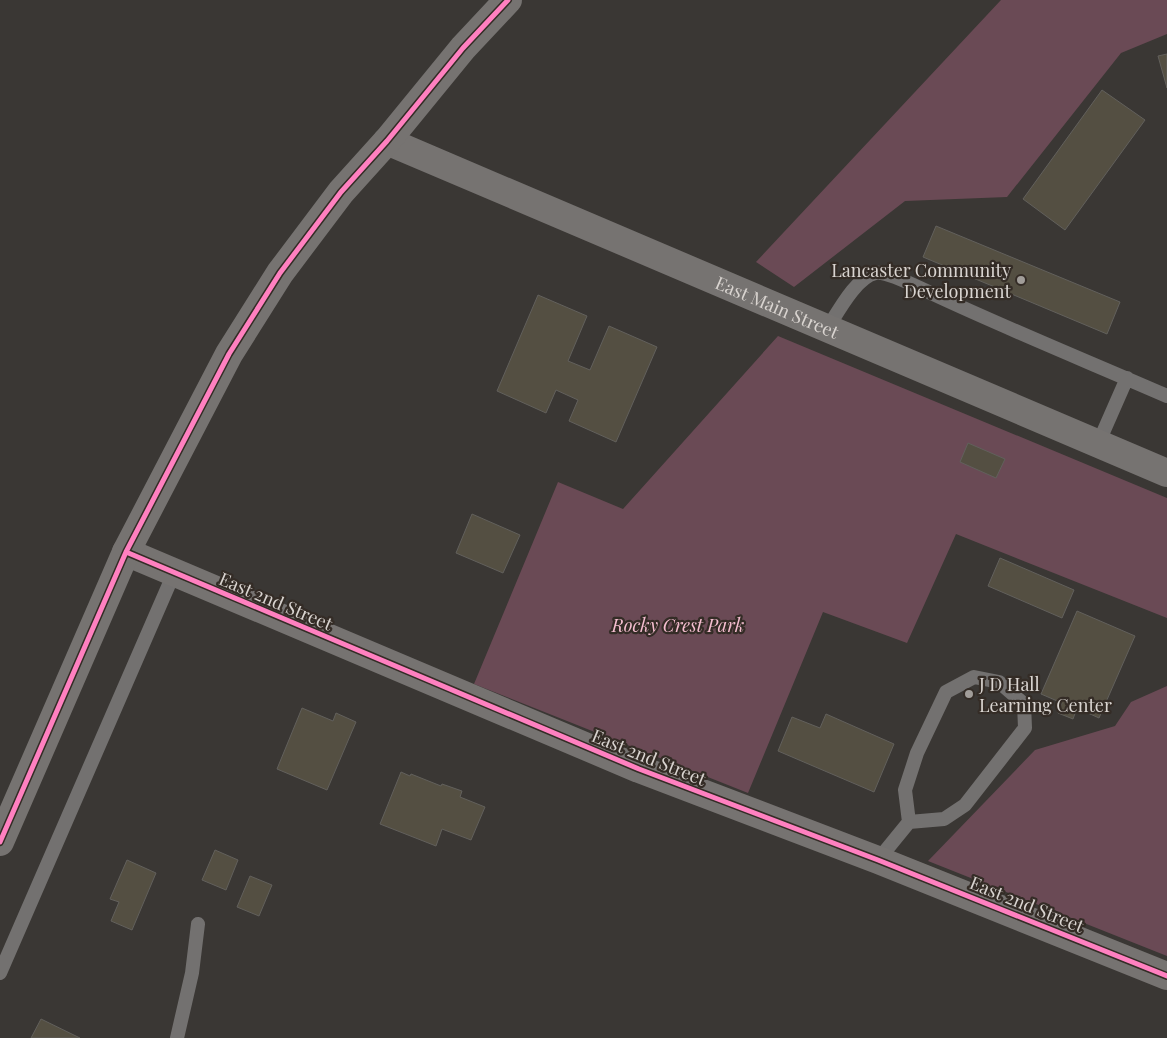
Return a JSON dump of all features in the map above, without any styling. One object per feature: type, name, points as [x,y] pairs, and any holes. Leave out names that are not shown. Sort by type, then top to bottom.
[{"type":"street","points":[[0,842],[126,552],[229,354],[280,272],[340,192],[387,141],[463,48],[508,0]]},
{"type":"street","name":"East Main Street","points":[[387,141],[1167,473]]},
{"type":"street","name":"East 2nd Street","points":[[126,552],[639,769],[878,860],[1167,976]]},
{"type":"lane","points":[[827,328],[854,289],[867,276],[878,272],[896,277],[987,319],[1167,396]]},
{"type":"lane","points":[[1098,444],[1127,378]]},
{"type":"lane","points":[[0,973],[174,573]]},
{"type":"lane","points":[[878,860],[909,822],[905,790],[917,753],[946,692],[974,677],[999,682],[1024,704],[1024,728],[965,805],[944,820],[909,822]]},
{"type":"lane","points":[[177,1038],[192,973],[198,924]]},
{"type":"green space","points":[[1001,0],[1167,0],[1167,34],[1121,53],[1007,197],[905,201],[794,287],[756,262]]},
{"type":"green space","name":"Rocky Crest Park","points":[[778,336],[1167,498],[1167,618],[956,534],[907,643],[823,612],[748,793],[474,684],[558,482],[623,509]]},
{"type":"green space","points":[[1167,686],[1167,956],[928,861],[1035,750],[1115,726],[1131,702]]},
{"type":"building","points":[[1167,54],[1167,88],[1158,56]]},
{"type":"building","points":[[1102,90],[1145,120],[1065,230],[1023,199]]},
{"type":"building","name":"Lancaster Community Development","points":[[936,226],[1120,302],[1107,334],[923,257]]},
{"type":"building","points":[[538,295],[587,316],[568,361],[590,370],[609,326],[657,347],[616,442],[569,421],[578,400],[556,390],[546,413],[497,391]]},
{"type":"building","points":[[968,443],[1005,459],[996,478],[960,462]]},
{"type":"building","points":[[472,514],[520,535],[503,573],[456,553]]},
{"type":"building","points":[[1000,558],[1074,590],[1062,618],[988,586]]},
{"type":"building","points":[[1077,611],[1135,636],[1099,718],[1077,708],[1073,719],[1058,713],[1062,703],[1041,694]]},
{"type":"building","points":[[302,708],[333,721],[336,713],[356,722],[327,790],[277,769]]},
{"type":"building","points":[[826,714],[894,744],[874,792],[778,751],[792,717],[820,728]]},
{"type":"building","points":[[401,772],[462,791],[460,797],[485,807],[471,840],[442,829],[436,846],[380,824]]},
{"type":"building","points":[[215,850],[238,860],[226,890],[202,880]]},
{"type":"building","points":[[127,860],[156,873],[132,930],[111,921],[119,902],[110,899]]},
{"type":"building","points":[[250,876],[272,885],[259,916],[237,907]]},
{"type":"building","points":[[41,1019],[80,1038],[31,1038]]},
{"type":"cycle path","points":[[0,842],[126,552],[229,354],[280,273],[341,192],[387,141],[463,48],[508,0]]},
{"type":"cycle path","points":[[126,552],[639,769],[878,860],[1167,976]]},
{"type":"place","name":"Lancaster Community Development","points":[[1021,280]]},
{"type":"place","name":"J D Hall Learning Center","points":[[969,694]]}]
